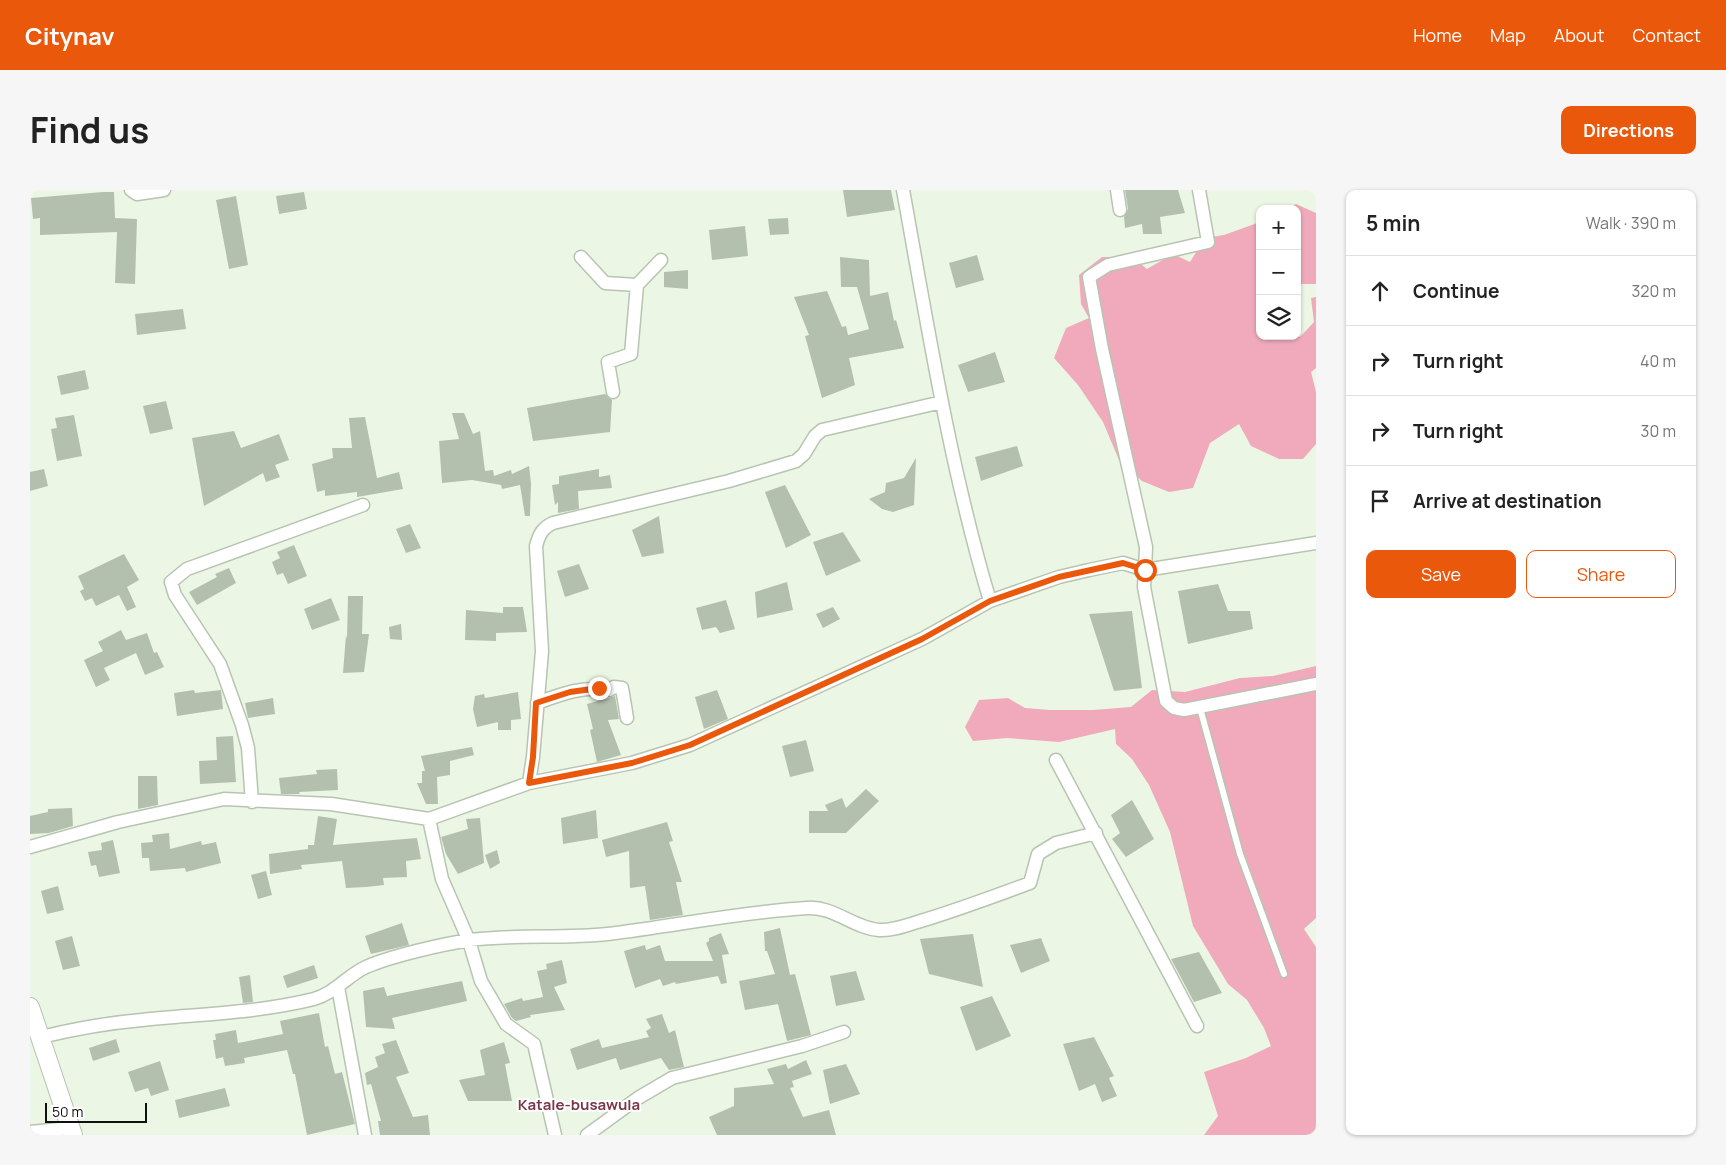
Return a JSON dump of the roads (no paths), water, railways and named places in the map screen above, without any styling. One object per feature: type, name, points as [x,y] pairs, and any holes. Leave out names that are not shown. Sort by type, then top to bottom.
[{"type":"main road","points":[[30,1007],[72,1132]]},
{"type":"street","points":[[131,190],[137,194],[164,190]]},
{"type":"street","points":[[903,190],[942,402],[968,528],[990,601]]},
{"type":"street","points":[[1117,190],[1120,210]]},
{"type":"street","points":[[1199,190],[1208,242],[1108,265],[1089,277],[1102,349],[1146,547],[1144,587],[1166,701],[1174,708],[1184,710],[1316,684]]},
{"type":"street","points":[[581,257],[605,283],[637,285]]},
{"type":"street","points":[[613,392],[608,362],[631,354],[637,285],[661,260]]},
{"type":"street","points":[[529,783],[542,651],[536,546],[538,536],[544,527],[553,523],[729,481],[785,465],[796,461],[804,454],[815,436],[822,430],[942,402]]},
{"type":"street","points":[[252,802],[248,748],[242,725],[220,664],[175,595],[171,582],[186,569],[363,504]]},
{"type":"street","points":[[30,847],[118,822],[224,799],[252,802],[280,800],[331,804],[429,819],[529,783],[632,763],[690,745],[922,639],[990,601],[1059,577],[1123,563],[1145,570],[1316,543]]},
{"type":"street","points":[[536,703],[570,692],[599,688],[609,690],[614,687],[622,688],[627,718]]},
{"type":"street","points":[[1056,760],[1197,1026]]},
{"type":"street","points":[[429,819],[442,879],[469,940],[481,981],[493,1003],[512,1030],[534,1044],[555,1135]]},
{"type":"street","points":[[41,1037],[86,1027],[139,1020],[258,1010],[318,998],[338,987],[357,972],[374,964],[469,940],[523,936],[569,937],[610,934],[729,916],[810,907],[827,910],[869,928],[889,930],[968,907],[1030,883],[1038,854],[1056,843],[1096,834]]},
{"type":"street","points":[[338,987],[366,1135]]},
{"type":"street","points":[[586,1135],[638,1098],[672,1078],[802,1046],[844,1032]]},
{"type":"street","points":[[30,1132],[72,1132]]},
{"type":"lane","points":[[1200,708],[1240,854],[1284,974]]},
{"type":"district","name":"Katale-busawula","points":[[579,1104]]}]
